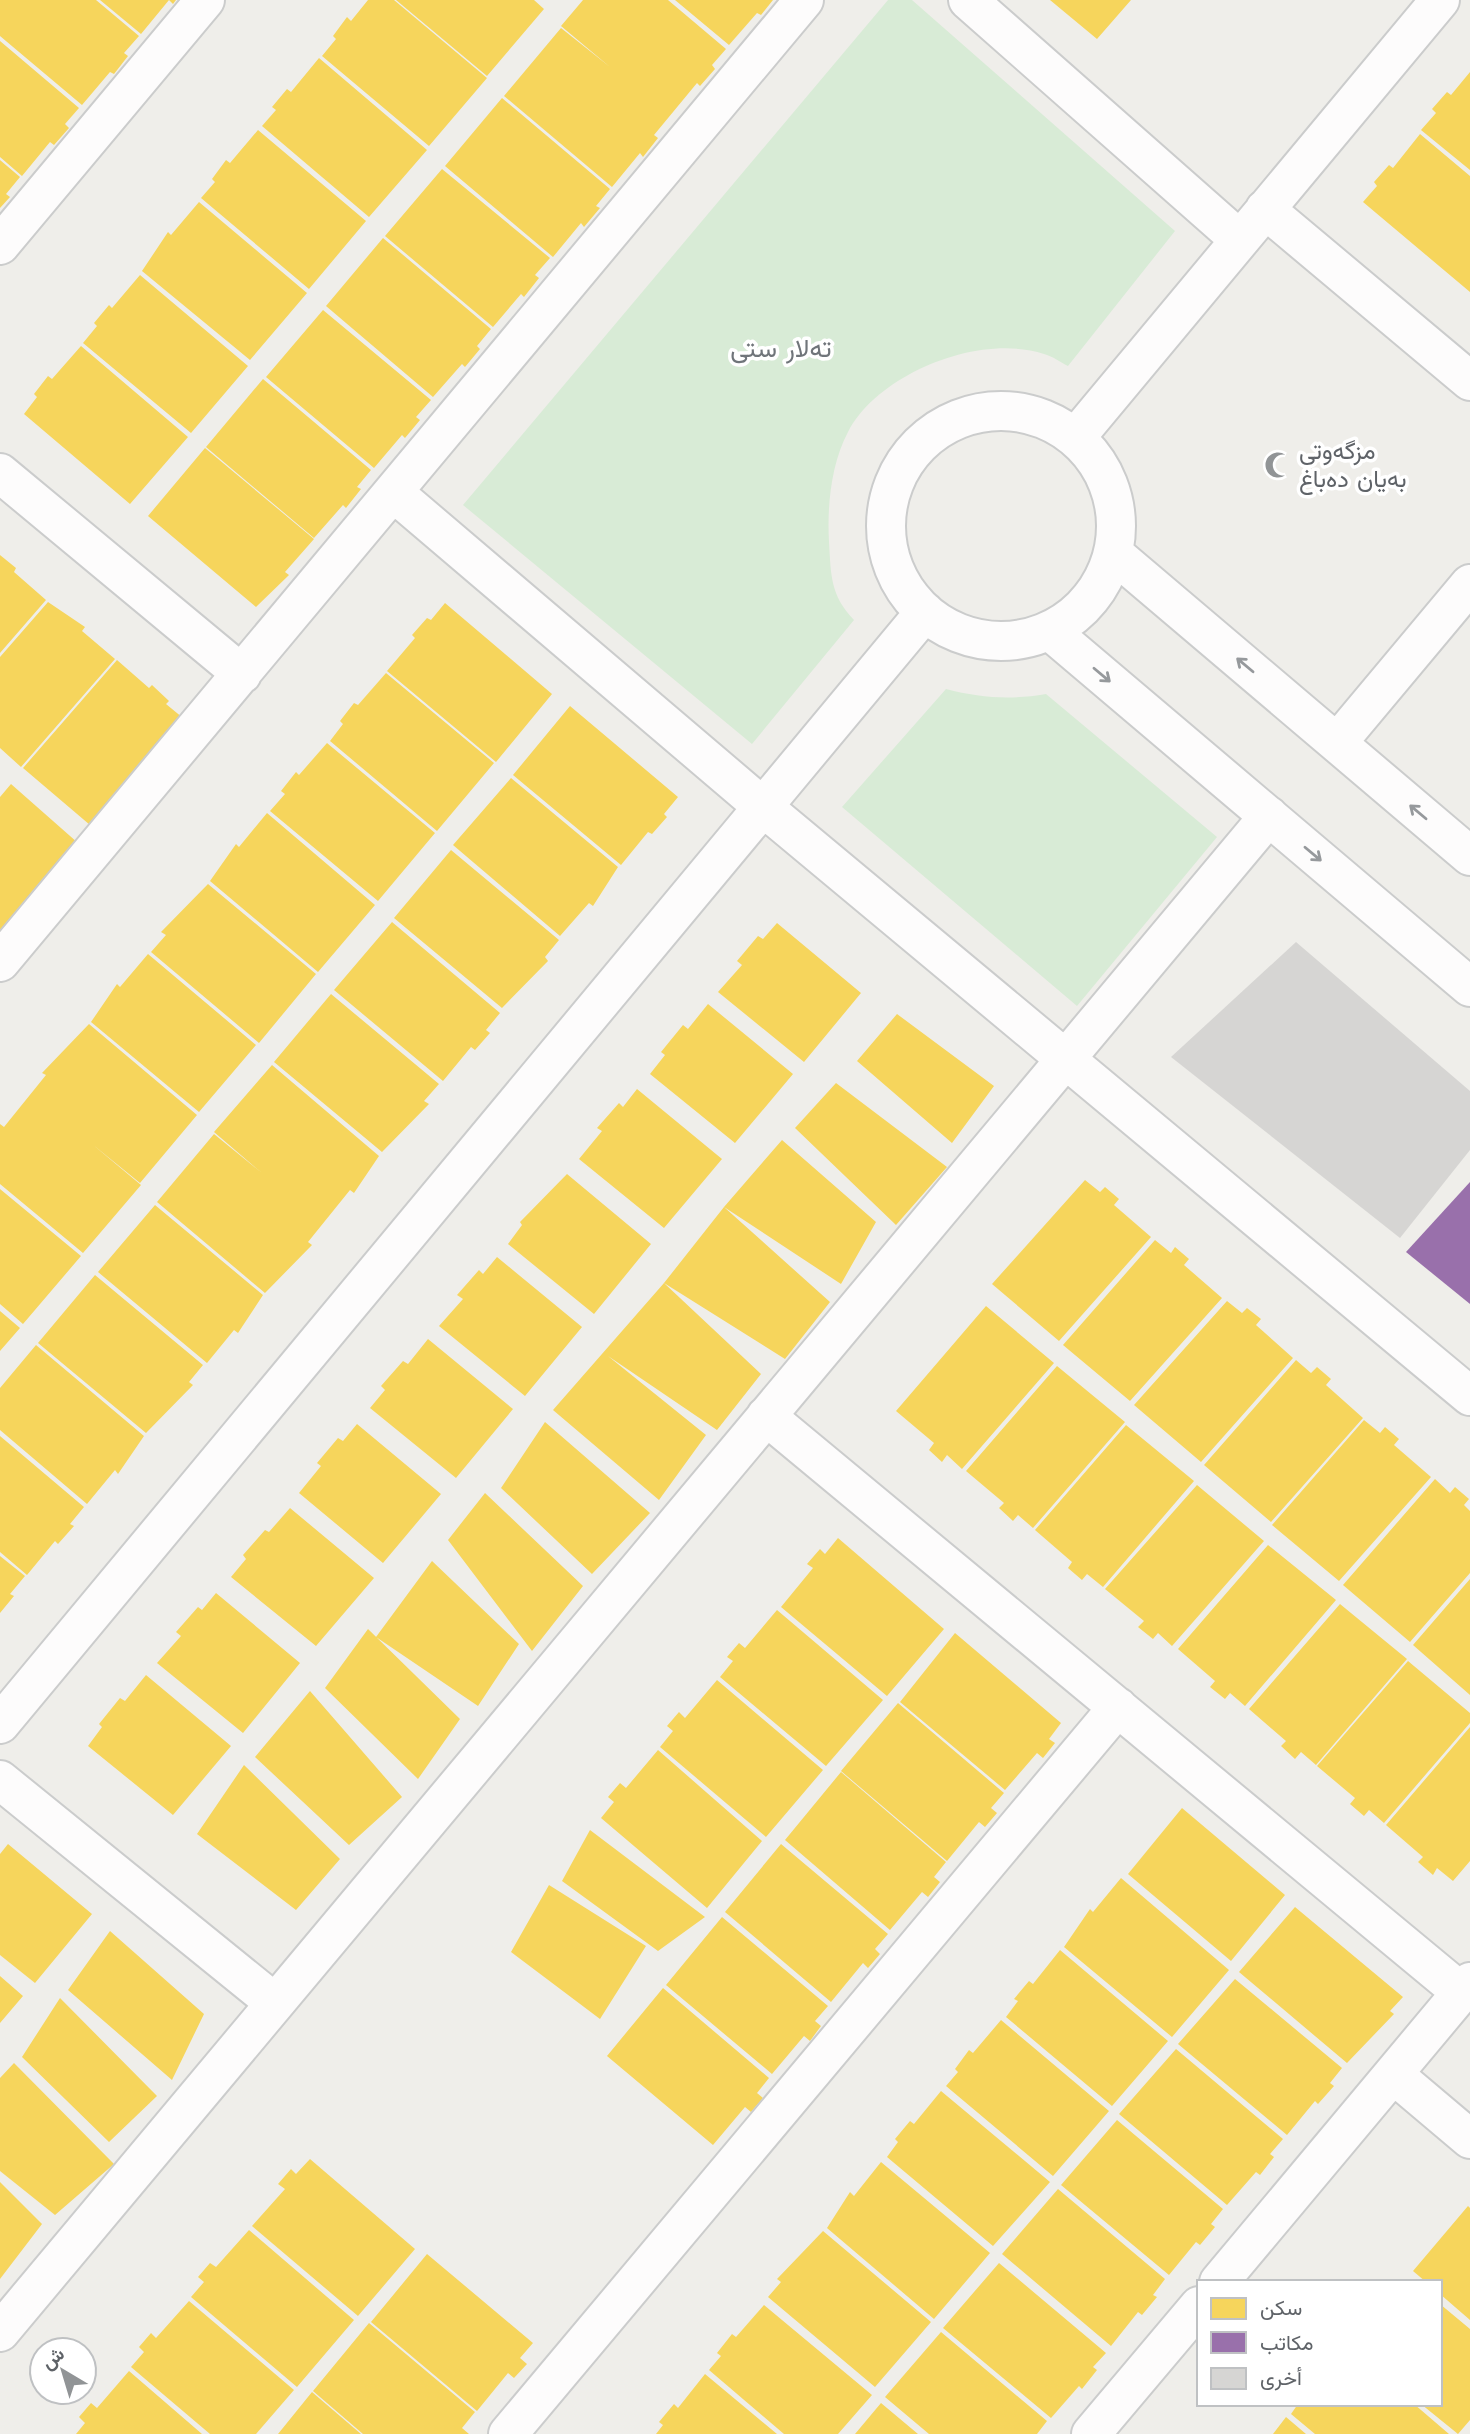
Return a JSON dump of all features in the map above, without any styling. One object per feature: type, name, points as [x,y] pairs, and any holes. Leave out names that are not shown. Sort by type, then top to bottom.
[{"type":"street","points":[[0,245],[205,0]]},
{"type":"street","points":[[0,962],[804,0]]},
{"type":"street","points":[[968,0],[1240,240]]},
{"type":"street","points":[[1076,437],[1440,0]]},
{"type":"street","points":[[1265,209],[1470,381]]},
{"type":"street","points":[[1004,410],[1042,417],[1076,437],[1101,466],[1115,503],[1116,542],[1113,553],[1105,579],[1081,609],[1050,631],[1014,641],[977,640],[942,626],[913,602],[893,570],[885,533],[889,495],[905,461],[930,434],[965,416],[1004,410]]},
{"type":"street","points":[[0,473],[242,674]]},
{"type":"street","points":[[393,492],[763,807],[1470,1396]]},
{"type":"street","points":[[1113,553],[1470,856]]},
{"type":"street","points":[[1337,743],[1470,584]]},
{"type":"street","points":[[0,1724],[925,612]]},
{"type":"street","points":[[1050,631],[1470,987]]},
{"type":"street","points":[[0,2332],[1269,816]]},
{"type":"street","points":[[766,1416],[1118,1707],[1466,1987],[1221,2280]]},
{"type":"street","points":[[508,2434],[1118,1707]]},
{"type":"street","points":[[0,1780],[275,2003]]},
{"type":"street","points":[[1393,2074],[1470,2139]]},
{"type":"street","points":[[1091,2434],[1197,2308]]},
{"type":"green space","points":[[888,0],[912,0],[1175,231],[1068,366],[1047,355],[1018,349],[991,349],[962,354],[907,376],[883,392],[863,411],[842,444],[831,486],[829,514],[833,584],[840,602],[854,620],[752,744],[463,505]]},
{"type":"green space","points":[[946,689],[996,697],[1046,694],[1217,837],[1077,1006],[842,807]]},
{"type":"building: سكن","points":[[0,0],[96,0],[139,36],[124,53],[128,56],[114,74],[110,72],[82,105],[0,36]]},
{"type":"building: سكن","points":[[100,0],[169,0],[141,34]]},
{"type":"building: سكن","points":[[368,0],[394,0],[487,78],[429,146],[322,56],[336,39],[333,36],[347,17],[351,21]]},
{"type":"building: سكن","points":[[396,0],[534,0],[544,9],[487,76]]},
{"type":"building: سكن","points":[[583,0],[668,0],[726,49],[712,65],[715,69],[700,86],[697,83],[654,135],[658,138],[643,157],[640,153],[612,187],[504,96],[561,28],[610,67],[561,26]]},
{"type":"building: سكن","points":[[675,0],[773,0],[761,15],[757,13],[729,45]]},
{"type":"building: سكن","points":[[1050,0],[1131,0],[1097,39]]},
{"type":"building: سكن","points":[[0,41],[79,108],[65,124],[69,128],[54,145],[50,142],[22,176],[0,157]]},
{"type":"building: سكن","points":[[319,58],[427,150],[369,217],[262,126],[276,110],[272,107],[287,89],[291,92]]},
{"type":"building: سكن","points":[[1470,72],[1470,170],[1421,130],[1436,113],[1432,109],[1447,92],[1451,95]]},
{"type":"building: سكن","points":[[502,98],[610,189],[596,206],[600,208],[584,227],[581,223],[553,257],[445,166]]},
{"type":"building: سكن","points":[[258,130],[366,221],[309,289],[201,198],[215,182],[212,179],[226,160],[230,163]]},
{"type":"building: سكن","points":[[1420,134],[1470,176],[1470,292],[1363,202],[1377,186],[1374,182],[1389,165],[1393,168]]},
{"type":"building: سكن","points":[[0,160],[20,177],[6,194],[10,197],[0,208]]},
{"type":"building: سكن","points":[[442,169],[550,258],[535,275],[539,278],[524,297],[521,294],[493,327],[385,236]]},
{"type":"building: سكن","points":[[199,202],[307,293],[250,360],[142,271],[168,232],[171,235]]},
{"type":"building: سكن","points":[[383,238],[491,329],[477,346],[480,349],[465,367],[462,364],[433,397],[326,306]]},
{"type":"building: سكن","points":[[140,275],[248,366],[191,433],[83,343],[97,326],[94,323],[109,305],[112,308]]},
{"type":"building: سكن","points":[[323,310],[431,400],[416,417],[420,420],[405,438],[402,435],[374,468],[266,377]]},
{"type":"building: سكن","points":[[81,346],[188,437],[130,504],[24,414],[37,397],[34,394],[48,376],[52,379]]},
{"type":"building: سكن","points":[[263,379],[371,470],[357,487],[361,489],[346,508],[343,505],[314,538],[206,447]]},
{"type":"building: سكن","points":[[205,448],[314,539],[285,572],[289,575],[256,607],[148,516]]},
{"type":"building: سكن","points":[[0,555],[16,568],[14,572],[46,600],[0,653]]},
{"type":"building: سكن","points":[[48,602],[85,627],[82,631],[115,659],[21,767],[0,748],[0,657]]},
{"type":"building: سكن","points":[[445,603],[552,694],[496,762],[387,671],[415,638],[412,635],[427,618],[431,620]]},
{"type":"building: سكن","points":[[117,660],[149,688],[152,685],[169,701],[166,704],[183,718],[90,825],[23,768]]},
{"type":"building: سكن","points":[[386,673],[494,763],[437,831],[330,741],[343,724],[340,721],[354,703],[358,705]]},
{"type":"building: سكن","points":[[570,706],[678,797],[664,814],[667,817],[652,834],[648,832],[621,865],[513,775]]},
{"type":"building: سكن","points":[[327,743],[435,833],[378,901],[270,811],[285,794],[281,791],[296,772],[299,775]]},
{"type":"building: سكن","points":[[511,778],[618,867],[593,906],[589,903],[560,936],[453,845]]},
{"type":"building: سكن","points":[[11,784],[78,843],[0,932],[0,797]]},
{"type":"building: سكن","points":[[267,813],[375,905],[318,972],[210,881],[236,844],[239,847]]},
{"type":"building: سكن","points":[[451,850],[559,940],[545,957],[548,961],[502,1008],[394,918]]},
{"type":"building: سكن","points":[[208,884],[316,974],[259,1043],[151,952],[166,935],[161,932]]},
{"type":"building: سكن","points":[[392,922],[500,1013],[486,1030],[490,1033],[475,1050],[471,1047],[443,1081],[334,990]]},
{"type":"building: سكن","points":[[777,923],[861,993],[804,1062],[718,992],[742,965],[737,961],[758,936],[763,939]]},
{"type":"building: سكن","points":[[148,954],[256,1045],[199,1112],[91,1022],[117,984],[120,987]]},
{"type":"building: سكن","points":[[331,994],[439,1084],[424,1101],[429,1104],[382,1152],[274,1062]]},
{"type":"building: سكن","points":[[708,1004],[793,1074],[735,1143],[650,1074],[665,1055],[661,1052],[683,1025],[688,1029]]},
{"type":"building: سكن","points":[[897,1014],[994,1086],[952,1143],[857,1061]]},
{"type":"building: سكن","points":[[89,1024],[197,1115],[140,1183],[92,1144],[141,1185],[83,1253],[0,1184],[0,1124],[4,1127],[46,1075],[42,1073]]},
{"type":"building: سكن","points":[[272,1065],[379,1156],[354,1193],[350,1190],[308,1242],[312,1245],[265,1293],[157,1202],[214,1134],[262,1173],[214,1132]]},
{"type":"building: سكن","points":[[836,1083],[947,1167],[896,1225],[795,1128]]},
{"type":"building: سكن","points":[[637,1089],[722,1159],[664,1228],[579,1159],[602,1131],[597,1128],[619,1103],[623,1107]]},
{"type":"building: سكن","points":[[782,1140],[876,1222],[841,1284],[724,1207]]},
{"type":"building: سكن","points":[[567,1174],[651,1244],[594,1314],[508,1244],[522,1225],[520,1222]]},
{"type":"building: سكن","points":[[1085,1180],[1100,1192],[1105,1187],[1119,1199],[1114,1205],[1151,1237],[1059,1341],[992,1284]]},
{"type":"building: سكن","points":[[0,1189],[81,1256],[23,1324],[0,1304]]},
{"type":"building: سكن","points":[[155,1205],[263,1295],[238,1333],[234,1330],[207,1363],[98,1272]]},
{"type":"building: سكن","points":[[724,1207],[830,1302],[785,1359],[664,1283]]},
{"type":"building: سكن","points":[[1155,1240],[1171,1253],[1175,1247],[1189,1259],[1184,1265],[1222,1298],[1130,1401],[1063,1345]]},
{"type":"building: سكن","points":[[497,1257],[582,1327],[525,1396],[439,1326],[463,1299],[457,1295],[479,1270],[483,1274]]},
{"type":"building: سكن","points":[[95,1275],[203,1365],[189,1382],[193,1385],[146,1433],[38,1343]]},
{"type":"building: سكن","points":[[664,1283],[761,1374],[717,1430],[608,1356],[706,1435],[659,1500],[553,1410]]},
{"type":"building: سكن","points":[[1227,1301],[1242,1313],[1247,1308],[1261,1319],[1256,1325],[1293,1358],[1201,1462],[1134,1405]]},
{"type":"building: سكن","points":[[986,1306],[1054,1363],[962,1469],[947,1455],[942,1462],[929,1450],[934,1443],[896,1411]]},
{"type":"building: سكن","points":[[0,1311],[20,1328],[0,1351]]},
{"type":"building: سكن","points":[[428,1339],[513,1409],[456,1478],[370,1408],[385,1390],[381,1386],[403,1361],[408,1364]]},
{"type":"building: سكن","points":[[36,1345],[144,1436],[118,1474],[115,1470],[87,1504],[0,1430],[0,1388]]},
{"type":"building: سكن","points":[[1296,1360],[1311,1373],[1317,1367],[1331,1379],[1326,1385],[1363,1418],[1271,1522],[1204,1465]]},
{"type":"building: سكن","points":[[1057,1366],[1125,1422],[1033,1528],[1018,1515],[1013,1521],[999,1508],[1004,1503],[966,1471]]},
{"type":"building: سكن","points":[[1364,1420],[1380,1433],[1385,1427],[1399,1439],[1394,1445],[1431,1477],[1339,1581],[1272,1525]]},
{"type":"building: سكن","points":[[545,1422],[650,1513],[592,1574],[501,1488]]},
{"type":"building: سكن","points":[[357,1424],[441,1494],[383,1563],[299,1493],[321,1466],[317,1463],[338,1438],[343,1441]]},
{"type":"building: سكن","points":[[1126,1425],[1194,1481],[1103,1587],[1087,1574],[1082,1580],[1068,1568],[1072,1562],[1035,1530]]},
{"type":"building: سكن","points":[[0,1436],[84,1507],[70,1524],[74,1526],[58,1544],[55,1541],[27,1575],[0,1552]]},
{"type":"building: سكن","points":[[1435,1479],[1450,1493],[1455,1487],[1469,1499],[1464,1505],[1470,1511],[1470,1573],[1410,1642],[1343,1585]]},
{"type":"building: سكن","points":[[1197,1485],[1264,1541],[1172,1646],[1158,1633],[1153,1639],[1138,1627],[1144,1621],[1105,1589]]},
{"type":"building: سكن","points":[[485,1493],[583,1586],[532,1651],[448,1540]]},
{"type":"building: سكن","points":[[290,1508],[374,1578],[316,1646],[231,1577],[246,1559],[243,1555],[265,1530],[269,1532]]},
{"type":"building: سكن","points":[[838,1538],[944,1629],[887,1696],[781,1607],[813,1568],[807,1564],[820,1549],[825,1554]]},
{"type":"building: سكن","points":[[1268,1545],[1336,1600],[1245,1706],[1230,1693],[1225,1699],[1210,1687],[1215,1681],[1178,1649]]},
{"type":"building: سكن","points":[[0,1556],[25,1576],[10,1594],[14,1596],[0,1613]]},
{"type":"building: سكن","points":[[432,1561],[519,1644],[478,1706],[376,1637]]},
{"type":"building: سكن","points":[[1470,1579],[1470,1695],[1413,1645]]},
{"type":"building: سكن","points":[[216,1593],[300,1663],[243,1733],[157,1663],[181,1636],[176,1632],[198,1607],[202,1610]]},
{"type":"building: سكن","points":[[1340,1604],[1407,1659],[1316,1765],[1301,1752],[1295,1759],[1281,1746],[1286,1741],[1249,1709]]},
{"type":"building: سكن","points":[[777,1610],[883,1700],[826,1766],[720,1677],[733,1661],[727,1657],[739,1643],[745,1648]]},
{"type":"building: سكن","points":[[368,1629],[460,1719],[418,1779],[325,1688]]},
{"type":"building: سكن","points":[[955,1633],[1061,1723],[1049,1739],[1055,1743],[1043,1758],[1037,1753],[1005,1790],[900,1702]]},
{"type":"building: سكن","points":[[1408,1661],[1470,1713],[1470,1723],[1384,1823],[1369,1810],[1364,1816],[1350,1804],[1355,1798],[1317,1766]]},
{"type":"building: سكن","points":[[146,1675],[231,1746],[173,1815],[88,1746],[102,1727],[99,1724],[120,1698],[125,1701]]},
{"type":"building: سكن","points":[[717,1680],[823,1770],[766,1837],[660,1747],[673,1731],[667,1726],[679,1712],[685,1718]]},
{"type":"building: سكن","points":[[310,1691],[402,1797],[349,1845],[255,1757]]},
{"type":"building: سكن","points":[[898,1703],[1004,1793],[991,1808],[997,1813],[985,1827],[979,1822],[947,1861],[841,1771]]},
{"type":"building: سكن","points":[[1470,1727],[1470,1861],[1453,1881],[1437,1868],[1433,1875],[1418,1862],[1423,1857],[1386,1825]]},
{"type":"building: سكن","points":[[658,1750],[762,1841],[707,1908],[601,1818],[614,1802],[608,1797],[620,1783],[626,1788]]},
{"type":"building: سكن","points":[[244,1765],[340,1859],[296,1910],[197,1834]]},
{"type":"building: سكن","points":[[841,1772],[946,1862],[934,1877],[940,1882],[928,1897],[922,1892],[890,1930],[785,1840]]},
{"type":"building: سكن","points":[[1182,1808],[1285,1895],[1231,1961],[1128,1874]]},
{"type":"building: سكن","points":[[590,1830],[705,1917],[658,1951],[562,1881]]},
{"type":"building: سكن","points":[[8,1844],[92,1914],[35,1983],[0,1955],[0,1854]]},
{"type":"building: سكن","points":[[781,1844],[888,1934],[875,1949],[880,1954],[868,1968],[863,1963],[831,2002],[725,1912]]},
{"type":"building: سكن","points":[[1121,1878],[1229,1970],[1172,2037],[1064,1947],[1090,1909],[1093,1912]]},
{"type":"building: سكن","points":[[549,1885],[646,1946],[600,2019],[511,1952]]},
{"type":"building: سكن","points":[[1295,1907],[1403,1997],[1390,2011],[1394,2014],[1347,2063],[1239,1972]]},
{"type":"building: سكن","points":[[722,1917],[828,2006],[815,2021],[821,2026],[810,2041],[804,2036],[772,2074],[666,1985]]},
{"type":"building: سكن","points":[[110,1931],[204,2014],[172,2080],[68,1990]]},
{"type":"building: سكن","points":[[1060,1950],[1168,2041],[1112,2106],[1006,2017],[1018,2001],[1014,1999],[1029,1981],[1033,1984]]},
{"type":"building: سكن","points":[[0,1976],[23,1996],[0,2023]]},
{"type":"building: سكن","points":[[1235,1979],[1342,2068],[1330,2083],[1334,2086],[1318,2104],[1315,2101],[1287,2135],[1178,2044]]},
{"type":"building: سكن","points":[[663,1988],[769,2078],[757,2093],[763,2098],[751,2112],[745,2107],[713,2145],[607,2056]]},
{"type":"building: سكن","points":[[60,1998],[157,2096],[109,2142],[22,2057]]},
{"type":"building: سكن","points":[[1001,2020],[1109,2111],[1053,2176],[946,2086],[958,2072],[955,2069],[969,2050],[973,2053]]},
{"type":"building: سكن","points":[[1176,2049],[1283,2139],[1270,2154],[1274,2157],[1260,2175],[1256,2172],[1227,2205],[1119,2114]]},
{"type":"building: سكن","points":[[14,2063],[114,2164],[55,2215],[0,2171],[0,2078]]},
{"type":"building: سكن","points":[[941,2091],[1050,2182],[993,2246],[887,2157],[898,2142],[895,2139],[910,2121],[914,2124]]},
{"type":"building: سكن","points":[[1117,2120],[1223,2209],[1211,2224],[1215,2227],[1200,2245],[1196,2242],[1169,2275],[1061,2185]]},
{"type":"building: سكن","points":[[310,2159],[415,2249],[358,2316],[252,2226],[285,2189],[278,2184],[291,2169],[296,2174]]},
{"type":"building: سكن","points":[[881,2162],[990,2253],[934,2319],[827,2228],[850,2192],[854,2196]]},
{"type":"building: سكن","points":[[0,2182],[42,2224],[0,2279]]},
{"type":"building: سكن","points":[[1058,2189],[1165,2279],[1153,2295],[1157,2297],[1142,2315],[1138,2312],[1111,2346],[1002,2254]]},
{"type":"building: سكن","points":[[1468,2206],[1470,2320],[1442,2296],[1442,2280],[1424,2280],[1413,2271]]},
{"type":"building: سكن","points":[[249,2230],[354,2320],[297,2387],[191,2297],[204,2282],[198,2277],[210,2263],[216,2267]]},
{"type":"building: سكن","points":[[823,2231],[931,2322],[875,2387],[768,2297],[781,2282],[777,2279]]},
{"type":"building: سكن","points":[[427,2254],[533,2343],[520,2358],[527,2364],[514,2378],[508,2373],[477,2411],[371,2322]]},
{"type":"building: سكن","points":[[999,2263],[1106,2353],[1093,2367],[1097,2370],[1082,2389],[1079,2386],[1051,2418],[943,2328]]},
{"type":"building: سكن","points":[[189,2301],[294,2390],[256,2434],[210,2434],[131,2367],[144,2352],[139,2347],[151,2333],[156,2338]]},
{"type":"building: سكن","points":[[764,2305],[872,2395],[838,2434],[784,2434],[709,2370],[721,2356],[717,2353],[732,2334],[736,2337]]},
{"type":"building: سكن","points":[[1442,2306],[1470,2329],[1470,2420],[1458,2434],[1423,2406],[1442,2406]]},
{"type":"building: سكن","points":[[369,2323],[475,2412],[462,2428],[469,2434],[363,2434],[313,2391]]},
{"type":"building: سكن","points":[[941,2332],[1047,2421],[1037,2434],[929,2434],[885,2397]]},
{"type":"building: سكن","points":[[129,2371],[202,2434],[76,2434],[85,2423],[79,2417],[88,2406],[97,2408]]},
{"type":"building: سكن","points":[[705,2374],[777,2434],[656,2434],[663,2425],[659,2422],[674,2404],[678,2408]]},
{"type":"building: سكن","points":[[312,2392],[361,2434],[278,2434]]},
{"type":"building: سكن","points":[[881,2403],[918,2434],[855,2434]]},
{"type":"building: سكن","points":[[1297,2406],[1416,2406],[1449,2434],[1315,2434],[1291,2414]]},
{"type":"building: سكن","points":[[1286,2417],[1306,2434],[1273,2434]]},
{"type":"building: مكاتب","points":[[1470,1182],[1470,1304],[1406,1252]]},
{"type":"building: أخرى","points":[[1296,942],[1470,1091],[1470,1150],[1400,1238],[1171,1057]]},
{"type":"place","name":"مزگەوتی بەیان دەباغ","points":[[1278,465]]},
{"type":"district","name":"ته‌لار ستی","points":[[781,348]]}]
